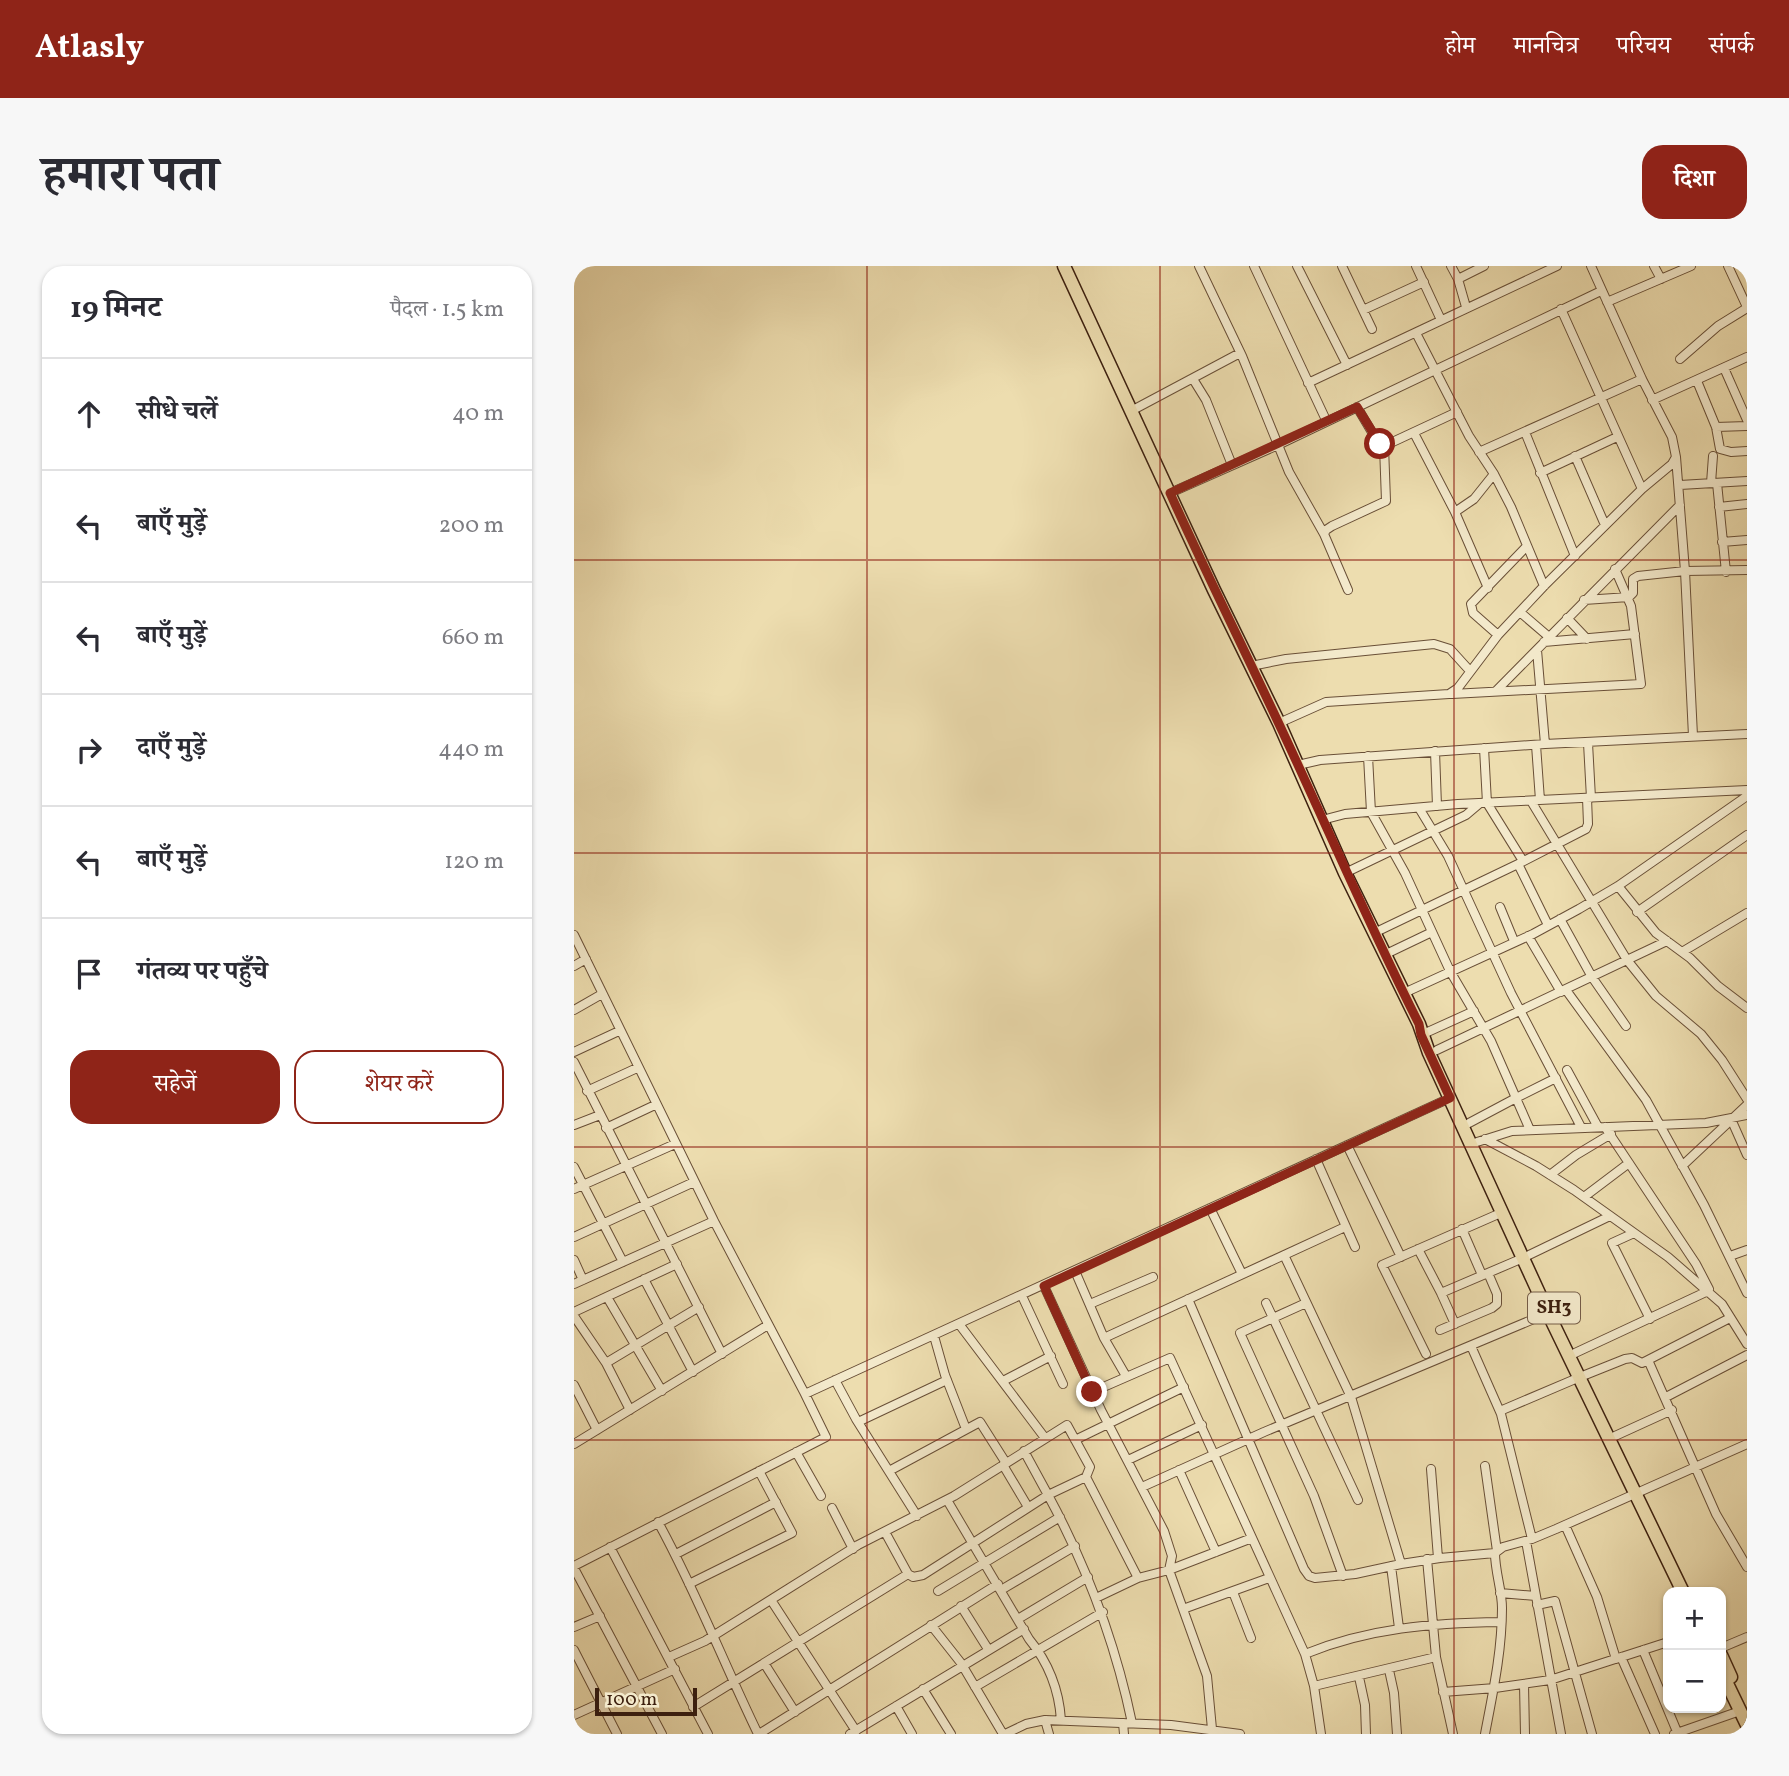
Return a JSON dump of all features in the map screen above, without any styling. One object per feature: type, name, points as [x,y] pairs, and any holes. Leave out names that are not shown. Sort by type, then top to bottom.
[{"type":"main road","name":"SH3","points":[[1064,266],[1279,723],[1345,873],[1423,1030],[1450,1098],[1503,1212],[1575,1353],[1583,1376],[1639,1493],[1688,1587]]},
{"type":"main road","name":"SH3","points":[[1423,1030],[1437,1050],[1469,1123],[1481,1140],[1548,1312],[1615,1436],[1681,1587]]},
{"type":"main road","points":[[1726,1667],[1744,1710],[1747,1726]]},
{"type":"main road","points":[[1726,1679],[1744,1710]]},
{"type":"street","points":[[1199,266],[1240,353],[1296,485],[1324,534],[1348,590]]},
{"type":"street","points":[[1265,266],[1255,268],[1326,420]]},
{"type":"street","points":[[1297,266],[1347,365]]},
{"type":"street","points":[[1342,266],[1372,329]]},
{"type":"street","points":[[1416,266],[1441,320]]},
{"type":"street","points":[[1451,266],[1458,279],[1466,307]]},
{"type":"street","points":[[1458,279],[1484,266]]},
{"type":"street","points":[[1308,383],[1545,269],[1558,266]]},
{"type":"street","points":[[1591,266],[1642,379],[1672,437],[1680,485],[1693,736]]},
{"type":"street","points":[[1654,266],[1661,279]]},
{"type":"street","points":[[1607,302],[1691,266]]},
{"type":"street","points":[[1680,359],[1718,326],[1747,308],[1729,269],[1742,266]]},
{"type":"street","points":[[1363,310],[1424,282]]},
{"type":"street","points":[[1170,493],[1601,291]]},
{"type":"street","points":[[1561,309],[1642,489]]},
{"type":"street","points":[[1416,333],[1479,452],[1494,474],[1544,586]]},
{"type":"street","points":[[1131,411],[1240,353]]},
{"type":"street","points":[[1652,400],[1747,358]]},
{"type":"street","points":[[1724,368],[1747,420]]},
{"type":"street","points":[[1193,379],[1211,412],[1233,465]]},
{"type":"street","points":[[1479,452],[1642,379]]},
{"type":"street","points":[[1697,381],[1716,427],[1718,445],[1722,451],[1747,451]]},
{"type":"street","points":[[1357,407],[1380,444],[1384,446]]},
{"type":"street","points":[[1384,446],[1457,412]]},
{"type":"street","points":[[1716,427],[1747,426]]},
{"type":"street","points":[[1525,432],[1575,556]]},
{"type":"street","points":[[1414,433],[1455,512],[1488,588]]},
{"type":"street","points":[[1540,473],[1617,437]]},
{"type":"street","points":[[1324,534],[1325,530],[1332,526],[1386,501],[1384,446]]},
{"type":"street","points":[[1575,456],[1605,525]]},
{"type":"street","points":[[1713,456],[1726,572]]},
{"type":"street","points":[[1449,694],[1458,688],[1498,635],[1544,586],[1642,489],[1666,470],[1676,457]]},
{"type":"street","points":[[1455,512],[1474,499],[1494,474]]},
{"type":"street","points":[[1680,485],[1747,481]]},
{"type":"street","points":[[1719,507],[1747,504]]},
{"type":"street","points":[[1496,691],[1680,505]]},
{"type":"street","points":[[1722,542],[1747,540]]},
{"type":"street","points":[[1498,635],[1471,608],[1475,599],[1527,546]]},
{"type":"street","points":[[1279,723],[1326,702],[1641,684],[1629,597],[1615,569]]},
{"type":"street","points":[[1584,600],[1629,597],[1633,593],[1634,577],[1685,571],[1747,570]]},
{"type":"street","points":[[1521,612],[1546,639],[1587,639],[1635,634]]},
{"type":"street","points":[[1567,618],[1587,639]]},
{"type":"street","points":[[1251,666],[1286,659],[1434,644],[1450,649],[1470,671]]},
{"type":"street","points":[[1537,650],[1541,688],[1541,744],[1535,800],[1591,902],[1627,960],[1656,996],[1701,1034],[1722,1060],[1747,1099]]},
{"type":"street","points":[[1298,765],[1320,760],[1435,751],[1747,734]]},
{"type":"street","points":[[1374,933],[1520,863],[1588,826],[1588,743]]},
{"type":"street","points":[[1485,748],[1483,804],[1520,863],[1549,925]]},
{"type":"street","points":[[1435,751],[1437,806]]},
{"type":"street","points":[[1368,756],[1371,811],[1393,850],[1450,971],[1484,1028],[1530,1130]]},
{"type":"street","points":[[1322,820],[1345,814],[1437,806],[1747,790]]},
{"type":"street","points":[[1404,993],[1528,936],[1618,887],[1747,796]]},
{"type":"street","points":[[1345,873],[1433,832],[1483,804]]},
{"type":"street","points":[[1419,808],[1465,890],[1521,1012],[1581,1127]]},
{"type":"street","points":[[1637,912],[1747,835]]},
{"type":"street","points":[[1618,887],[1656,933],[1747,1008]]},
{"type":"street","points":[[1500,907],[1514,941]]},
{"type":"street","points":[[1682,952],[1747,913]]},
{"type":"street","points":[[1560,919],[1592,977],[1626,1026]]},
{"type":"street","points":[[1384,955],[1432,932]]},
{"type":"street","points":[[1528,936],[1563,991],[1646,1100],[1747,1293]]},
{"type":"street","points":[[574,937],[694,1182],[826,1437],[574,1567],[662,1734]]},
{"type":"street","points":[[1437,1050],[1667,941]]},
{"type":"street","points":[[574,965],[586,959]]},
{"type":"street","points":[[574,1010],[602,994]]},
{"type":"street","points":[[1423,1030],[1474,1011]]},
{"type":"street","points":[[574,1052],[620,1031]]},
{"type":"street","points":[[574,1062],[578,1081],[587,1091],[600,1115],[722,1354]]},
{"type":"street","points":[[587,1091],[637,1068]]},
{"type":"street","points":[[1567,1070],[1696,1264],[1710,1292]]},
{"type":"street","points":[[1469,1123],[1556,1078]]},
{"type":"street","points":[[805,1394],[1450,1098]]},
{"type":"street","points":[[606,1128],[656,1105]]},
{"type":"street","points":[[1682,1166],[1747,1105]]},
{"type":"street","points":[[574,1125],[600,1115]]},
{"type":"street","points":[[1481,1140],[1513,1131],[1659,1126],[1747,1115]]},
{"type":"street","points":[[1731,1119],[1747,1155]]},
{"type":"street","points":[[1550,1175],[1604,1129]]},
{"type":"street","points":[[1481,1140],[1550,1175],[1634,1233],[1710,1292],[1722,1304],[1747,1344]]},
{"type":"street","points":[[574,1189],[675,1144]]},
{"type":"street","points":[[1347,1145],[1401,1257]]},
{"type":"street","points":[[1316,1159],[1355,1247]]},
{"type":"street","points":[[1584,1198],[1629,1163]]},
{"type":"street","points":[[574,1167],[623,1262]]},
{"type":"street","points":[[574,1237],[694,1182]]},
{"type":"street","points":[[1210,1208],[1242,1274]]},
{"type":"street","points":[[1426,1354],[1382,1265],[1503,1212]]},
{"type":"street","points":[[1441,1293],[1610,1216]]},
{"type":"street","points":[[574,1284],[714,1221]]},
{"type":"street","points":[[1104,1338],[1345,1227]]},
{"type":"street","points":[[1440,1330],[1497,1304],[1497,1294],[1462,1229]]},
{"type":"street","points":[[1634,1233],[1612,1243],[1650,1319]]},
{"type":"street","points":[[1418,1249],[1455,1324]]},
{"type":"street","points":[[1730,1256],[1747,1250]]},
{"type":"street","points":[[1283,1255],[1351,1397],[1401,1563]]},
{"type":"street","points":[[574,1260],[583,1280]]},
{"type":"street","points":[[630,1410],[606,1363],[574,1314],[677,1264]]},
{"type":"street","points":[[1075,1271],[1104,1338],[1126,1376]]},
{"type":"street","points":[[1090,1304],[1153,1277]]},
{"type":"street","points":[[644,1279],[693,1373]]},
{"type":"street","points":[[1044,1286],[1092,1392],[1170,1546],[1172,1561],[1169,1570],[1207,1676],[1212,1729]]},
{"type":"street","points":[[1575,1353],[1710,1292]]},
{"type":"street","points":[[1022,1296],[1063,1384]]},
{"type":"street","points":[[607,1297],[662,1391]]},
{"type":"street","points":[[1188,1299],[1304,1569],[1309,1576],[1315,1578],[1343,1576],[1427,1559],[1496,1552],[1565,1525],[1747,1444]]},
{"type":"street","points":[[1266,1303],[1358,1500]]},
{"type":"street","points":[[1306,1303],[1240,1333],[1314,1496],[1343,1576]]},
{"type":"street","points":[[606,1363],[699,1307]]},
{"type":"street","points":[[1142,1487],[1248,1439],[1548,1312]]},
{"type":"street","points":[[1500,1411],[1625,1359],[1632,1358],[1640,1363],[1648,1360],[1730,1318]]},
{"type":"street","points":[[959,1324],[1045,1438]]},
{"type":"street","points":[[574,1444],[768,1325]]},
{"type":"street","points":[[934,1336],[966,1429]]},
{"type":"street","points":[[1471,1346],[1500,1411],[1529,1540],[1550,1680],[1562,1734]]},
{"type":"street","points":[[1666,1397],[1747,1355]]},
{"type":"street","points":[[1003,1381],[1051,1356]]},
{"type":"street","points":[[1092,1392],[1170,1358],[1305,1654],[1314,1686],[1321,1734]]},
{"type":"street","points":[[1648,1360],[1716,1514],[1747,1567]]},
{"type":"street","points":[[835,1380],[917,1516]]},
{"type":"street","points":[[858,1422],[947,1380]]},
{"type":"street","points":[[574,1385],[597,1430]]},
{"type":"street","points":[[1075,1440],[1184,1387]]},
{"type":"street","points":[[1615,1436],[1672,1410]]},
{"type":"street","points":[[888,1471],[980,1422],[1028,1507]]},
{"type":"street","points":[[669,1657],[713,1635],[853,1549],[947,1500],[1067,1425],[1090,1467],[1086,1476],[1028,1507],[923,1575],[913,1577],[908,1574],[886,1532]]},
{"type":"street","points":[[1128,1460],[1202,1425]]},
{"type":"street","points":[[1024,1451],[1075,1546],[1103,1612],[1124,1686],[1127,1723],[1124,1734]]},
{"type":"street","points":[[796,1452],[821,1496]]},
{"type":"street","points":[[1485,1466],[1496,1552],[1501,1622],[1495,1688],[1485,1734]]},
{"type":"street","points":[[1431,1469],[1438,1558]]},
{"type":"street","points":[[689,1584],[792,1533],[759,1471]]},
{"type":"street","points":[[1179,1471],[1216,1552]]},
{"type":"street","points":[[1086,1476],[1138,1578]]},
{"type":"street","points":[[947,1500],[1024,1629],[1044,1657],[1060,1703],[1061,1720]]},
{"type":"street","points":[[676,1554],[776,1502]]},
{"type":"street","points":[[832,1508],[853,1549]]},
{"type":"street","points":[[938,1591],[1060,1517]]},
{"type":"street","points":[[658,1522],[676,1554],[733,1683],[759,1734],[961,1606],[1075,1546]]},
{"type":"street","points":[[1565,1525],[1597,1597],[1619,1658],[1655,1734]]},
{"type":"street","points":[[1096,1598],[1138,1578],[1169,1570],[1252,1538]]},
{"type":"street","points":[[610,1547],[708,1734]]},
{"type":"street","points":[[1427,1559],[1436,1657],[1453,1734]]},
{"type":"street","points":[[1391,1566],[1399,1628]]},
{"type":"street","points":[[693,1707],[908,1574]]},
{"type":"street","points":[[1018,1619],[1088,1577]]},
{"type":"street","points":[[1183,1609],[1269,1578]]},
{"type":"street","points":[[1233,1592],[1251,1638]]},
{"type":"street","points":[[1500,1593],[1537,1601],[1555,1601],[1592,1734]]},
{"type":"street","points":[[771,1600],[829,1690],[860,1731],[923,1689],[1024,1629]]},
{"type":"street","points":[[961,1606],[988,1649]]},
{"type":"street","points":[[975,1687],[1103,1612]]},
{"type":"street","points":[[574,1627],[600,1616]]},
{"type":"street","points":[[1305,1654],[1333,1643],[1399,1628],[1432,1623],[1501,1622]]},
{"type":"street","points":[[931,1625],[962,1665],[1004,1734],[1026,1724],[1045,1720],[1212,1729],[1240,1734]]},
{"type":"street","points":[[1726,1646],[1747,1637]]},
{"type":"street","points":[[1443,1692],[1550,1680],[1663,1644]]},
{"type":"street","points":[[574,1650],[617,1734]]},
{"type":"street","points":[[1643,1650],[1677,1734],[1744,1710]]},
{"type":"street","points":[[1314,1686],[1436,1657]]},
{"type":"street","points":[[764,1663],[795,1712]]},
{"type":"street","points":[[574,1715],[675,1669]]},
{"type":"street","points":[[1389,1670],[1394,1693],[1397,1734]]},
{"type":"street","points":[[1359,1677],[1365,1706],[1366,1734]]},
{"type":"street","points":[[1524,1684],[1525,1734]]},
{"type":"street","points":[[923,1689],[950,1734]]},
{"type":"street","points":[[896,1706],[912,1734]]},
{"type":"street","points":[[1045,1720],[1049,1734]]},
{"type":"route","points":[[1092,1392],[1044,1286],[1450,1098],[1421,1035],[1419,1024],[1345,873],[1279,723],[1170,493],[1357,407],[1380,444]]}]
